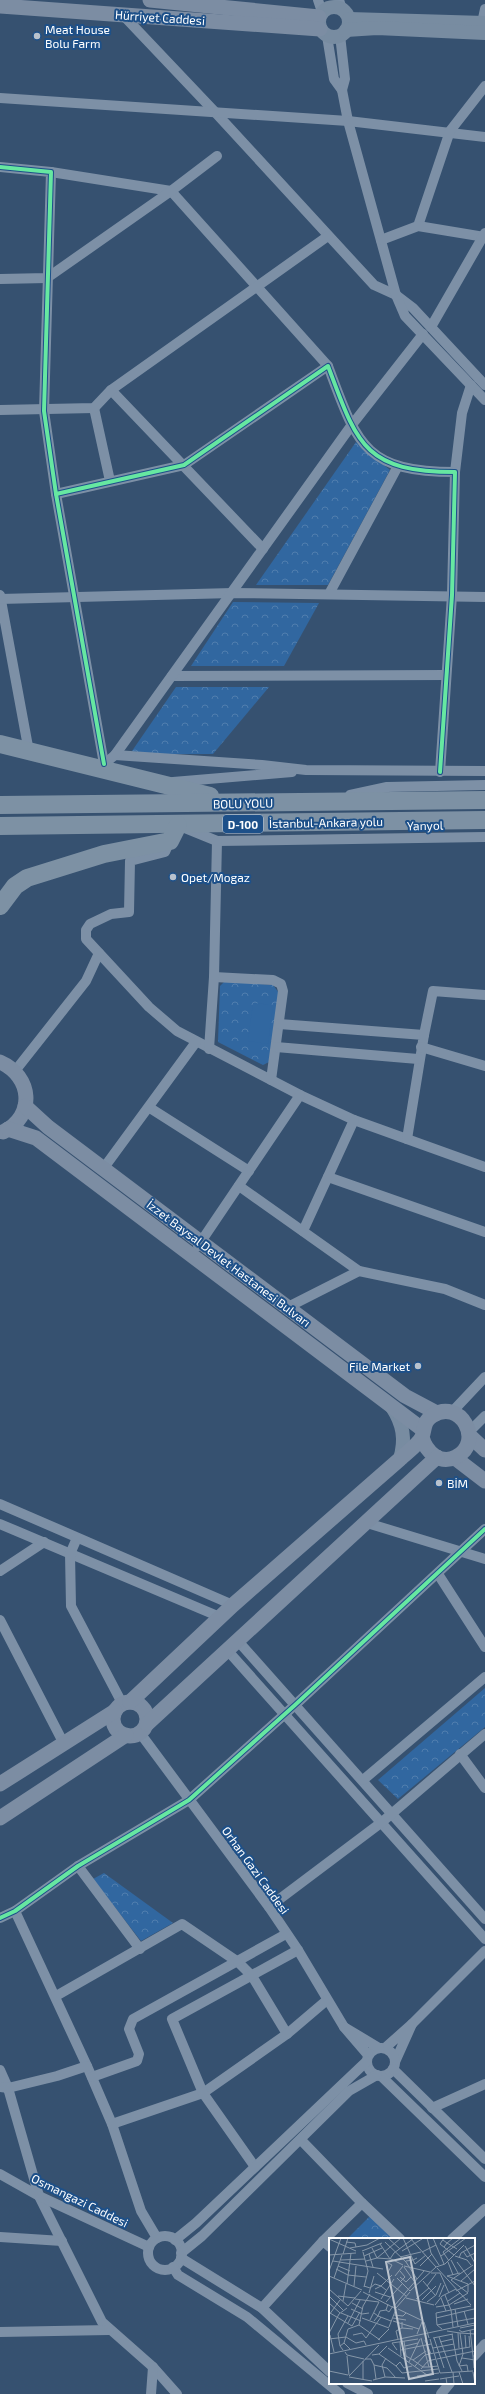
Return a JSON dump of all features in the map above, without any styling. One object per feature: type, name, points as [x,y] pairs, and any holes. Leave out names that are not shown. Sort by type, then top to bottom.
[{"type":"highway","points":[[0,744],[29,752],[104,767],[153,783],[240,803]]},
{"type":"highway","name":"BOLU YOLU","points":[[0,805],[485,800]]},
{"type":"highway","name":"İstanbul-Ankara yolu","points":[[0,826],[178,825],[485,820]]},
{"type":"highway","points":[[0,906],[15,886],[27,878],[104,854],[170,841],[178,825]]},
{"type":"main road","name":"Hürriyet Caddesi","points":[[150,0],[332,19],[377,28],[484,27]]},
{"type":"main road","name":"Hürriyet Caddesi","points":[[0,6],[122,14],[332,19]]},
{"type":"main road","points":[[0,1062],[15,1071],[24,1084],[25,1106],[19,1120],[4,1131]]},
{"type":"main road","name":"İzzet Baysal Devlet Hastanesi Bulvarı","points":[[25,1106],[44,1124],[405,1396],[437,1413]]},
{"type":"main road","name":"İzzet Baysal Devlet Hastanesi Bulvarı","points":[[4,1131],[36,1138],[191,1256],[389,1403],[422,1433]]},
{"type":"main road","points":[[389,1403],[402,1427],[404,1442],[400,1459]]},
{"type":"main road","points":[[0,1784],[123,1705],[232,1605],[400,1459],[422,1433],[431,1416],[437,1413],[452,1412],[465,1420],[470,1434],[485,1450]]},
{"type":"main road","points":[[422,1433],[428,1451],[438,1457],[447,1459],[455,1458],[466,1449],[470,1434]]},
{"type":"main road","points":[[0,1818],[138,1731],[233,1646],[438,1457]]},
{"type":"main road","points":[[455,1458],[485,1481]]},
{"type":"main road","points":[[123,1705],[139,1704],[144,1708],[148,1718],[138,1731]]},
{"type":"main road","points":[[123,1705],[113,1722],[115,1727],[138,1731]]},
{"type":"street","points":[[484,27],[485,9]]},
{"type":"street","points":[[122,14],[214,111],[374,285],[396,295],[413,308],[427,331],[485,400]]},
{"type":"street","points":[[332,19],[334,79],[342,90],[348,121],[396,295]]},
{"type":"street","points":[[418,226],[450,131],[485,86]]},
{"type":"street","points":[[0,98],[187,112],[214,111],[348,121],[450,131],[485,137]]},
{"type":"street","points":[[0,279],[47,278],[171,191],[217,156]]},
{"type":"street","points":[[0,167],[51,172],[171,191],[328,366],[351,426],[359,439],[370,450],[398,466],[433,472],[455,472]]},
{"type":"street","points":[[51,172],[44,411],[56,494],[104,767]]},
{"type":"street","points":[[104,767],[115,755],[351,426],[427,331],[484,236],[418,226],[381,240]]},
{"type":"street","points":[[0,410],[44,411],[94,408],[111,390],[328,236]]},
{"type":"street","points":[[427,331],[485,385]]},
{"type":"street","points":[[56,494],[184,465],[328,366]]},
{"type":"street","points":[[440,772],[452,595],[455,472],[462,413],[471,385]]},
{"type":"street","points":[[111,390],[263,549]]},
{"type":"street","points":[[94,408],[110,481]]},
{"type":"street","points":[[329,594],[398,466]]},
{"type":"street","points":[[29,752],[0,598],[233,592],[452,595],[485,597]]},
{"type":"street","points":[[172,676],[446,675]]},
{"type":"street","points":[[115,755],[262,765],[306,770],[396,772],[485,771]]},
{"type":"street","points":[[153,783],[306,770]]},
{"type":"street","points":[[387,787],[396,772]]},
{"type":"street","points":[[440,772],[462,785]]},
{"type":"street","points":[[314,802],[387,787],[485,785]]},
{"type":"street","name":"Yanyol","points":[[178,825],[217,841],[485,837]]},
{"type":"street","points":[[170,841],[165,852],[130,861],[129,912],[111,914],[99,919],[90,924],[86,930],[86,939],[149,1007],[176,1031],[300,1095],[354,1120],[484,1165]]},
{"type":"street","points":[[209,1049],[214,977],[217,841]]},
{"type":"street","points":[[15,1071],[86,981],[99,953]]},
{"type":"street","points":[[214,977],[273,980],[281,984],[283,991],[271,1080]]},
{"type":"street","points":[[406,1139],[418,1059],[432,991],[485,995]]},
{"type":"street","points":[[279,1024],[424,1035]]},
{"type":"street","points":[[103,1168],[150,1108],[196,1042]]},
{"type":"street","points":[[276,1047],[418,1059]]},
{"type":"street","points":[[421,1047],[485,1066]]},
{"type":"street","points":[[191,1256],[300,1095]]},
{"type":"street","points":[[150,1108],[249,1171]]},
{"type":"street","points":[[303,1231],[354,1120]]},
{"type":"street","points":[[328,1176],[485,1232]]},
{"type":"street","points":[[239,1186],[359,1271],[445,1288],[485,1305]]},
{"type":"street","points":[[288,1307],[359,1271]]},
{"type":"street","points":[[452,1412],[485,1377]]},
{"type":"street","points":[[470,1434],[485,1416]]},
{"type":"street","points":[[0,1504],[232,1605]]},
{"type":"street","points":[[367,1523],[485,1560]]},
{"type":"street","points":[[0,1524],[220,1617]]},
{"type":"street","points":[[0,1918],[15,1911],[78,1866],[189,1800],[295,1705],[485,1529]]},
{"type":"street","points":[[77,1538],[70,1554],[71,1606],[123,1705]]},
{"type":"street","points":[[0,1571],[44,1542]]},
{"type":"street","points":[[438,1574],[485,1647]]},
{"type":"street","points":[[0,1620],[64,1744]]},
{"type":"street","points":[[233,1646],[295,1705],[485,1918]]},
{"type":"street","points":[[233,1646],[286,1713],[485,1940]]},
{"type":"street","points":[[363,1780],[485,1677]]},
{"type":"street","name":"Orhan Gazi Caddesi","points":[[138,1731],[269,1908],[298,1950],[344,2027],[367,2058]]},
{"type":"street","points":[[269,1908],[382,1822],[485,1734]]},
{"type":"street","points":[[460,1754],[485,1788]]},
{"type":"street","points":[[78,1866],[140,1949]]},
{"type":"street","points":[[15,1911],[56,1996],[87,2066],[112,2124],[141,2211],[157,2238]]},
{"type":"street","points":[[56,1996],[182,1924],[238,1962],[252,1976],[287,2034]]},
{"type":"street","points":[[92,2078],[137,2062],[139,2054],[129,2029],[130,2023],[286,1934]]},
{"type":"street","points":[[172,2019],[298,1950]]},
{"type":"street","points":[[175,2240],[196,2223],[367,2058],[412,2024],[485,1952]]},
{"type":"street","points":[[112,2124],[203,2093],[287,2034],[327,2000]]},
{"type":"street","points":[[166,2003],[203,2093],[255,2167]]},
{"type":"street","points":[[329,2371],[262,2308],[181,2255],[175,2240],[166,2236],[157,2238],[149,2247],[148,2258],[154,2266],[164,2270],[174,2267],[181,2255],[301,2140],[349,2091],[379,2076],[394,2066],[412,2024]]},
{"type":"street","points":[[344,2027],[391,2053],[394,2066],[432,2108],[485,2159]]},
{"type":"street","points":[[367,2058],[370,2070],[379,2076],[485,2177]]},
{"type":"street","points":[[4,2088],[58,2076],[87,2066]]},
{"type":"street","points":[[0,2070],[4,2088],[39,2196],[102,2322],[109,2330],[153,2367],[177,2394]]},
{"type":"street","points":[[432,2108],[485,2084]]},
{"type":"street","points":[[301,2140],[362,2203],[399,2238]]},
{"type":"street","name":"Osmangazi Caddesi","points":[[0,2174],[39,2196],[149,2247]]},
{"type":"street","points":[[331,2238],[362,2203]]},
{"type":"street","points":[[453,2238],[485,2209]]},
{"type":"street","points":[[0,2237],[62,2241]]},
{"type":"street","points":[[262,2308],[326,2244]]},
{"type":"street","points":[[174,2267],[178,2275],[247,2317],[340,2394]]},
{"type":"street","points":[[0,2332],[109,2330]]},
{"type":"street","points":[[475,2355],[485,2344]]},
{"type":"street","points":[[151,2394],[153,2367]]},
{"type":"street","points":[[349,2384],[368,2394]]},
{"type":"street","points":[[441,2394],[449,2384]]},
{"type":"green space","points":[[356,442],[390,470],[328,585],[256,585]]},
{"type":"green space","points":[[233,602],[319,603],[284,666],[191,666]]},
{"type":"green space","points":[[176,687],[269,687],[213,754],[134,754],[132,751]]},
{"type":"green space","points":[[225,981],[273,985],[279,993],[269,1062],[263,1065],[218,1042],[220,986]]},
{"type":"green space","points":[[253,1003],[273,1005],[268,1044],[248,1041]]},
{"type":"green space","points":[[485,1688],[485,1727],[398,1799],[378,1780]]},
{"type":"green space","points":[[104,1873],[173,1923],[141,1941],[93,1879]]},
{"type":"green space","points":[[370,2216],[392,2238],[348,2238]]},
{"type":"cycle path","points":[[0,167],[51,172],[44,411],[56,494],[104,764]]},
{"type":"cycle path","points":[[56,494],[184,465],[328,366],[347,415],[357,433],[368,448],[382,459],[400,466],[424,471],[455,472],[452,595],[440,772]]},
{"type":"cycle path","points":[[0,1918],[15,1911],[78,1866],[189,1800],[295,1705],[485,1529]]},
{"type":"place","name":"Meat House Bolu Farm","points":[[37,36]]},
{"type":"place","name":"Opet/Mogaz","points":[[173,877]]},
{"type":"place","name":"File Market","points":[[418,1366]]},
{"type":"place","name":"BİM","points":[[439,1483]]}]
